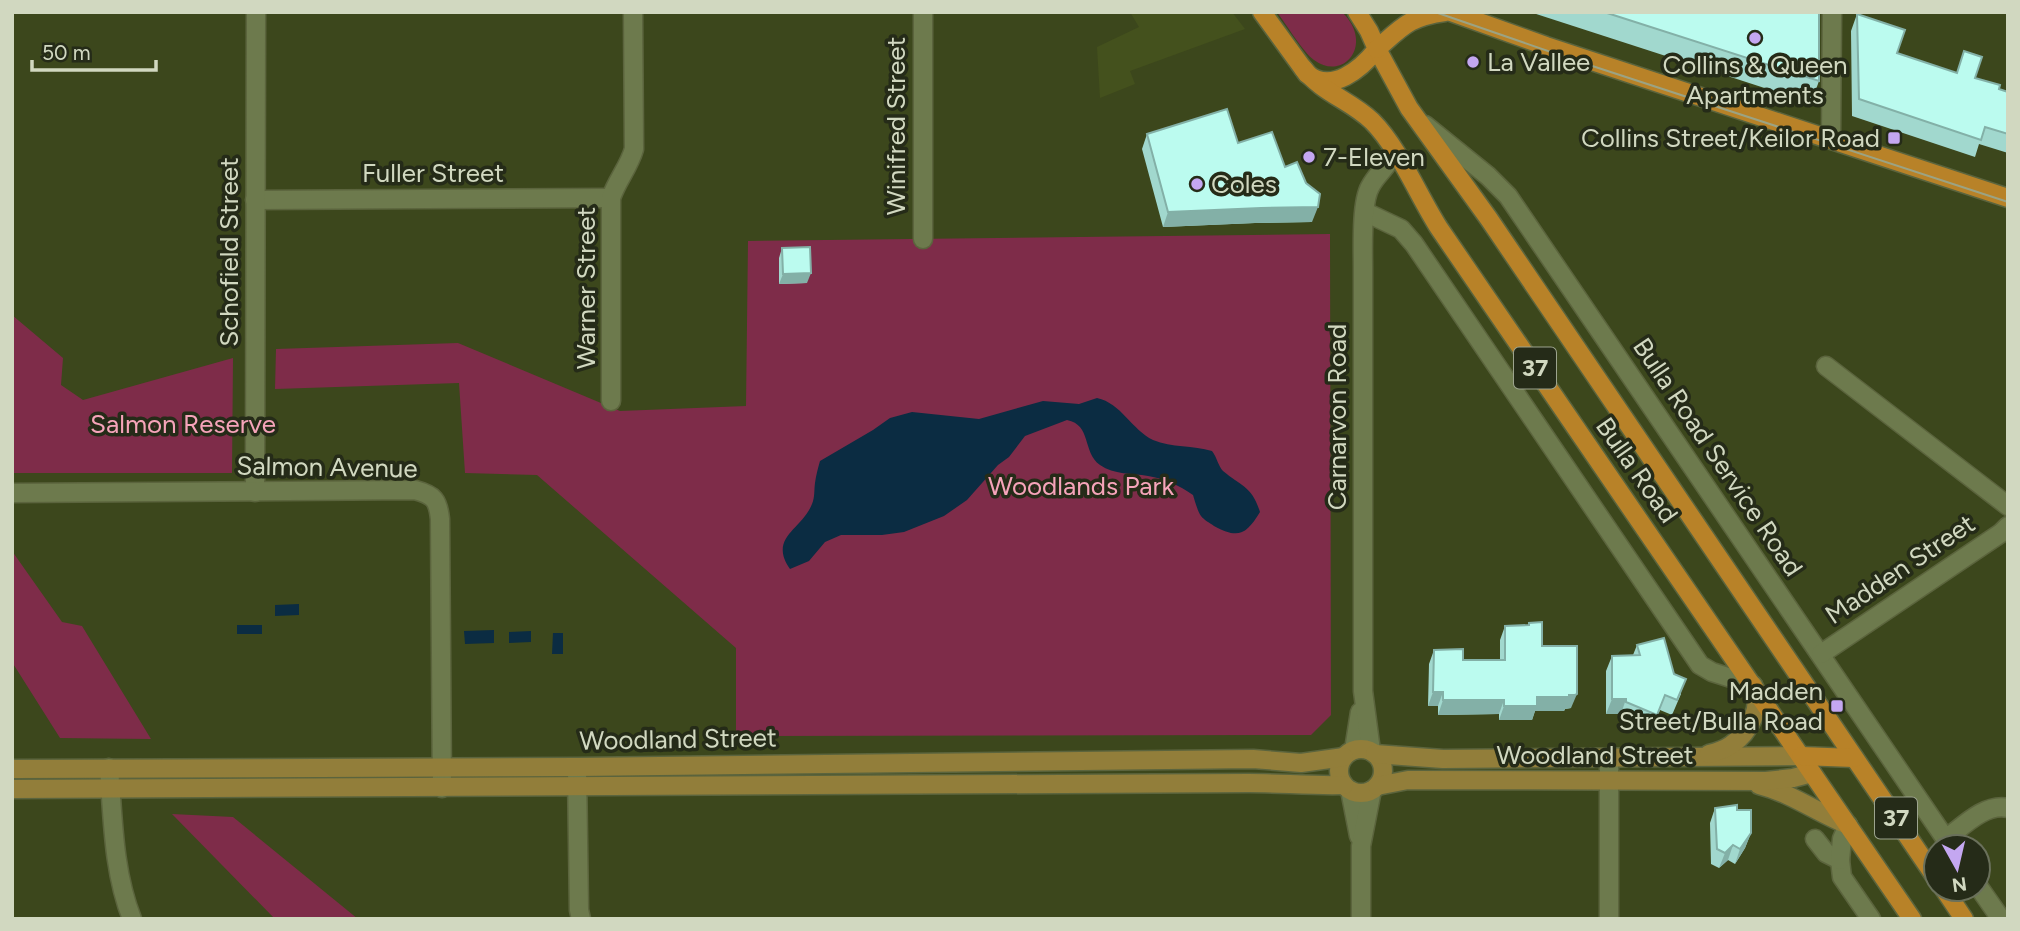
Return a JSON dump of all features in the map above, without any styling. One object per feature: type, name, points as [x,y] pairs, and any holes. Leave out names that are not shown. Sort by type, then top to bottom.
[{"type":"main road","name":"37","points":[[1262,12],[1303,68]]},
{"type":"main road","name":"37","points":[[1357,12],[1377,49]]},
{"type":"main road","points":[[1303,68],[1314,79],[1336,80],[1353,72],[1402,27],[1417,17],[1445,12]]},
{"type":"main road","points":[[1451,12],[2008,198]]},
{"type":"main road","name":"Bulla Road","points":[[1377,49],[1417,119],[1489,219],[1922,857]]},
{"type":"main road","name":"Bulla Road","points":[[1303,68],[1316,84],[1373,122],[1394,151],[1439,228],[1912,919]]},
{"type":"main road","points":[[1696,757],[1728,747],[1745,731],[1756,706],[1753,685]]},
{"type":"main road","points":[[1361,753],[1380,759],[1383,774],[1374,788],[1365,793],[1347,787],[1339,771],[1361,753]]},
{"type":"main road","name":"Woodland Street","points":[[12,768],[577,767],[1253,759],[1301,763],[1361,753],[1443,759],[1801,756]]},
{"type":"main road","points":[[1801,756],[1855,758]]},
{"type":"main road","points":[[1812,773],[1855,758]]},
{"type":"main road","points":[[1112,761],[1112,783]]},
{"type":"main road","name":"Woodland Street","points":[[1374,788],[1408,780],[1744,782],[1784,780],[1812,773]]},
{"type":"main road","points":[[1744,782],[1779,792],[1848,825]]},
{"type":"main road","name":"Woodland Street","points":[[12,789],[1112,783],[1302,783],[1347,787]]},
{"type":"main road","points":[[1953,903],[1964,919]]},
{"type":"street","name":"Schofield Street","points":[[255,492],[256,12]]},
{"type":"street","name":"Warner Street","points":[[611,401],[611,198],[617,182],[631,162],[634,149],[633,12]]},
{"type":"street","name":"Winifred Street","points":[[923,12],[923,239]]},
{"type":"street","points":[[1831,139],[1832,12]]},
{"type":"street","name":"Bulla Road Service Road","points":[[1417,119],[1488,176],[1508,196],[1941,833]]},
{"type":"street","name":"Carnarvon Road","points":[[1361,753],[1364,212],[1368,189],[1388,164],[1394,151]]},
{"type":"street","name":"Fuller Street","points":[[255,200],[611,198]]},
{"type":"street","points":[[1364,212],[1401,229],[1415,243],[1700,665],[1712,673],[1753,685]]},
{"type":"street","points":[[1826,366],[2008,506]]},
{"type":"street","name":"Salmon Avenue","points":[[12,493],[415,490],[428,494],[435,500],[440,519],[442,788]]},
{"type":"street","name":"Madden Street","points":[[1821,654],[2008,526]]},
{"type":"street","points":[[1609,758],[1609,919]]},
{"type":"street","points":[[577,767],[581,919]]},
{"type":"street","points":[[109,768],[117,858],[126,905],[132,919]]},
{"type":"street","points":[[1347,787],[1362,846]]},
{"type":"street","points":[[1361,919],[1362,846],[1374,788]]},
{"type":"street","points":[[1960,833],[1984,812],[2001,807],[2008,808]]},
{"type":"street","points":[[1848,825],[1842,839],[1842,877],[1871,919]]},
{"type":"street","points":[[1815,839],[1826,853],[1840,860]]},
{"type":"street","points":[[1990,903],[2001,919]]},
{"type":"shaded area","points":[[1130,12],[1232,12],[1245,29],[1130,71],[1135,84],[1100,98],[1097,47],[1139,27]]},
{"type":"green space","points":[[1277,12],[1342,12],[1352,24],[1356,36],[1356,47],[1352,56],[1345,63],[1336,66],[1325,66],[1314,60]]},
{"type":"green space","name":"Woodlands Park","points":[[1330,234],[1331,715],[1311,735],[736,736],[736,648],[537,475],[465,473],[459,383],[275,389],[276,349],[458,343],[620,411],[746,406],[748,241]]},
{"type":"green space","name":"Salmon Reserve","points":[[12,315],[63,358],[61,385],[83,400],[233,358],[232,473],[12,473]]},
{"type":"green space","points":[[12,551],[62,622],[82,626],[151,739],[60,738],[12,662]]},
{"type":"green space","points":[[172,814],[233,817],[358,919],[275,919]]},
{"type":"water","points":[[1097,398],[1113,405],[1153,440],[1212,451],[1223,471],[1245,487],[1257,503],[1260,512],[1250,526],[1241,532],[1229,533],[1202,517],[1193,495],[1177,485],[1154,477],[1105,468],[1094,460],[1080,427],[1067,420],[1025,436],[1009,457],[998,465],[967,500],[944,516],[904,532],[841,535],[825,542],[809,561],[790,569],[784,558],[785,541],[812,504],[820,461],[890,418],[912,412],[979,419],[1043,401],[1079,404]]},
{"type":"water","points":[[299,604],[299,615],[275,616],[275,605]]},
{"type":"water","points":[[237,625],[262,625],[262,634],[237,634]]},
{"type":"water","points":[[494,630],[494,643],[465,644],[464,631]]},
{"type":"water","points":[[531,631],[531,642],[509,643],[509,632]]},
{"type":"water","points":[[553,633],[563,633],[563,654],[552,654]]},
{"type":"building","name":"Collins & Queen Apartments","points":[[1604,12],[1819,12],[1819,81]]},
{"type":"building","points":[[1857,14],[1905,30],[1897,53],[1957,73],[1964,51],[1982,57],[1975,78],[2000,85],[1999,89],[2008,92],[2008,134],[1985,127],[1981,140],[1859,99]]},
{"type":"building","points":[[1227,109],[1238,143],[1272,132],[1285,167],[1297,162],[1306,183],[1320,194],[1318,207],[1168,212],[1147,134]]},
{"type":"building","points":[[810,247],[811,273],[783,274],[782,248]]},
{"type":"building","points":[[1542,622],[1542,646],[1577,646],[1577,694],[1569,697],[1537,697],[1537,706],[1504,706],[1504,700],[1443,700],[1443,692],[1433,692],[1434,650],[1463,649],[1463,660],[1505,660],[1505,626]]},
{"type":"building","points":[[1664,638],[1674,674],[1686,679],[1677,700],[1665,695],[1657,715],[1626,702],[1626,699],[1612,699],[1612,656],[1640,655],[1637,645]]},
{"type":"building","points":[[1737,805],[1737,810],[1751,810],[1751,833],[1740,849],[1733,845],[1725,853],[1717,849],[1715,808]]},
{"type":"tram line","points":[[1435,12],[2008,202]]},
{"type":"place","name":"Collins & Queen Apartments","points":[[1755,38]]},
{"type":"place","name":"La Vallee","points":[[1473,62]]},
{"type":"place","name":"Collins Street/Keilor Road","points":[[1894,138]]},
{"type":"place","name":"7-Eleven","points":[[1309,157]]},
{"type":"place","name":"Coles","points":[[1197,184]]},
{"type":"place","name":"Madden Street/Bulla Road","points":[[1837,706]]}]
